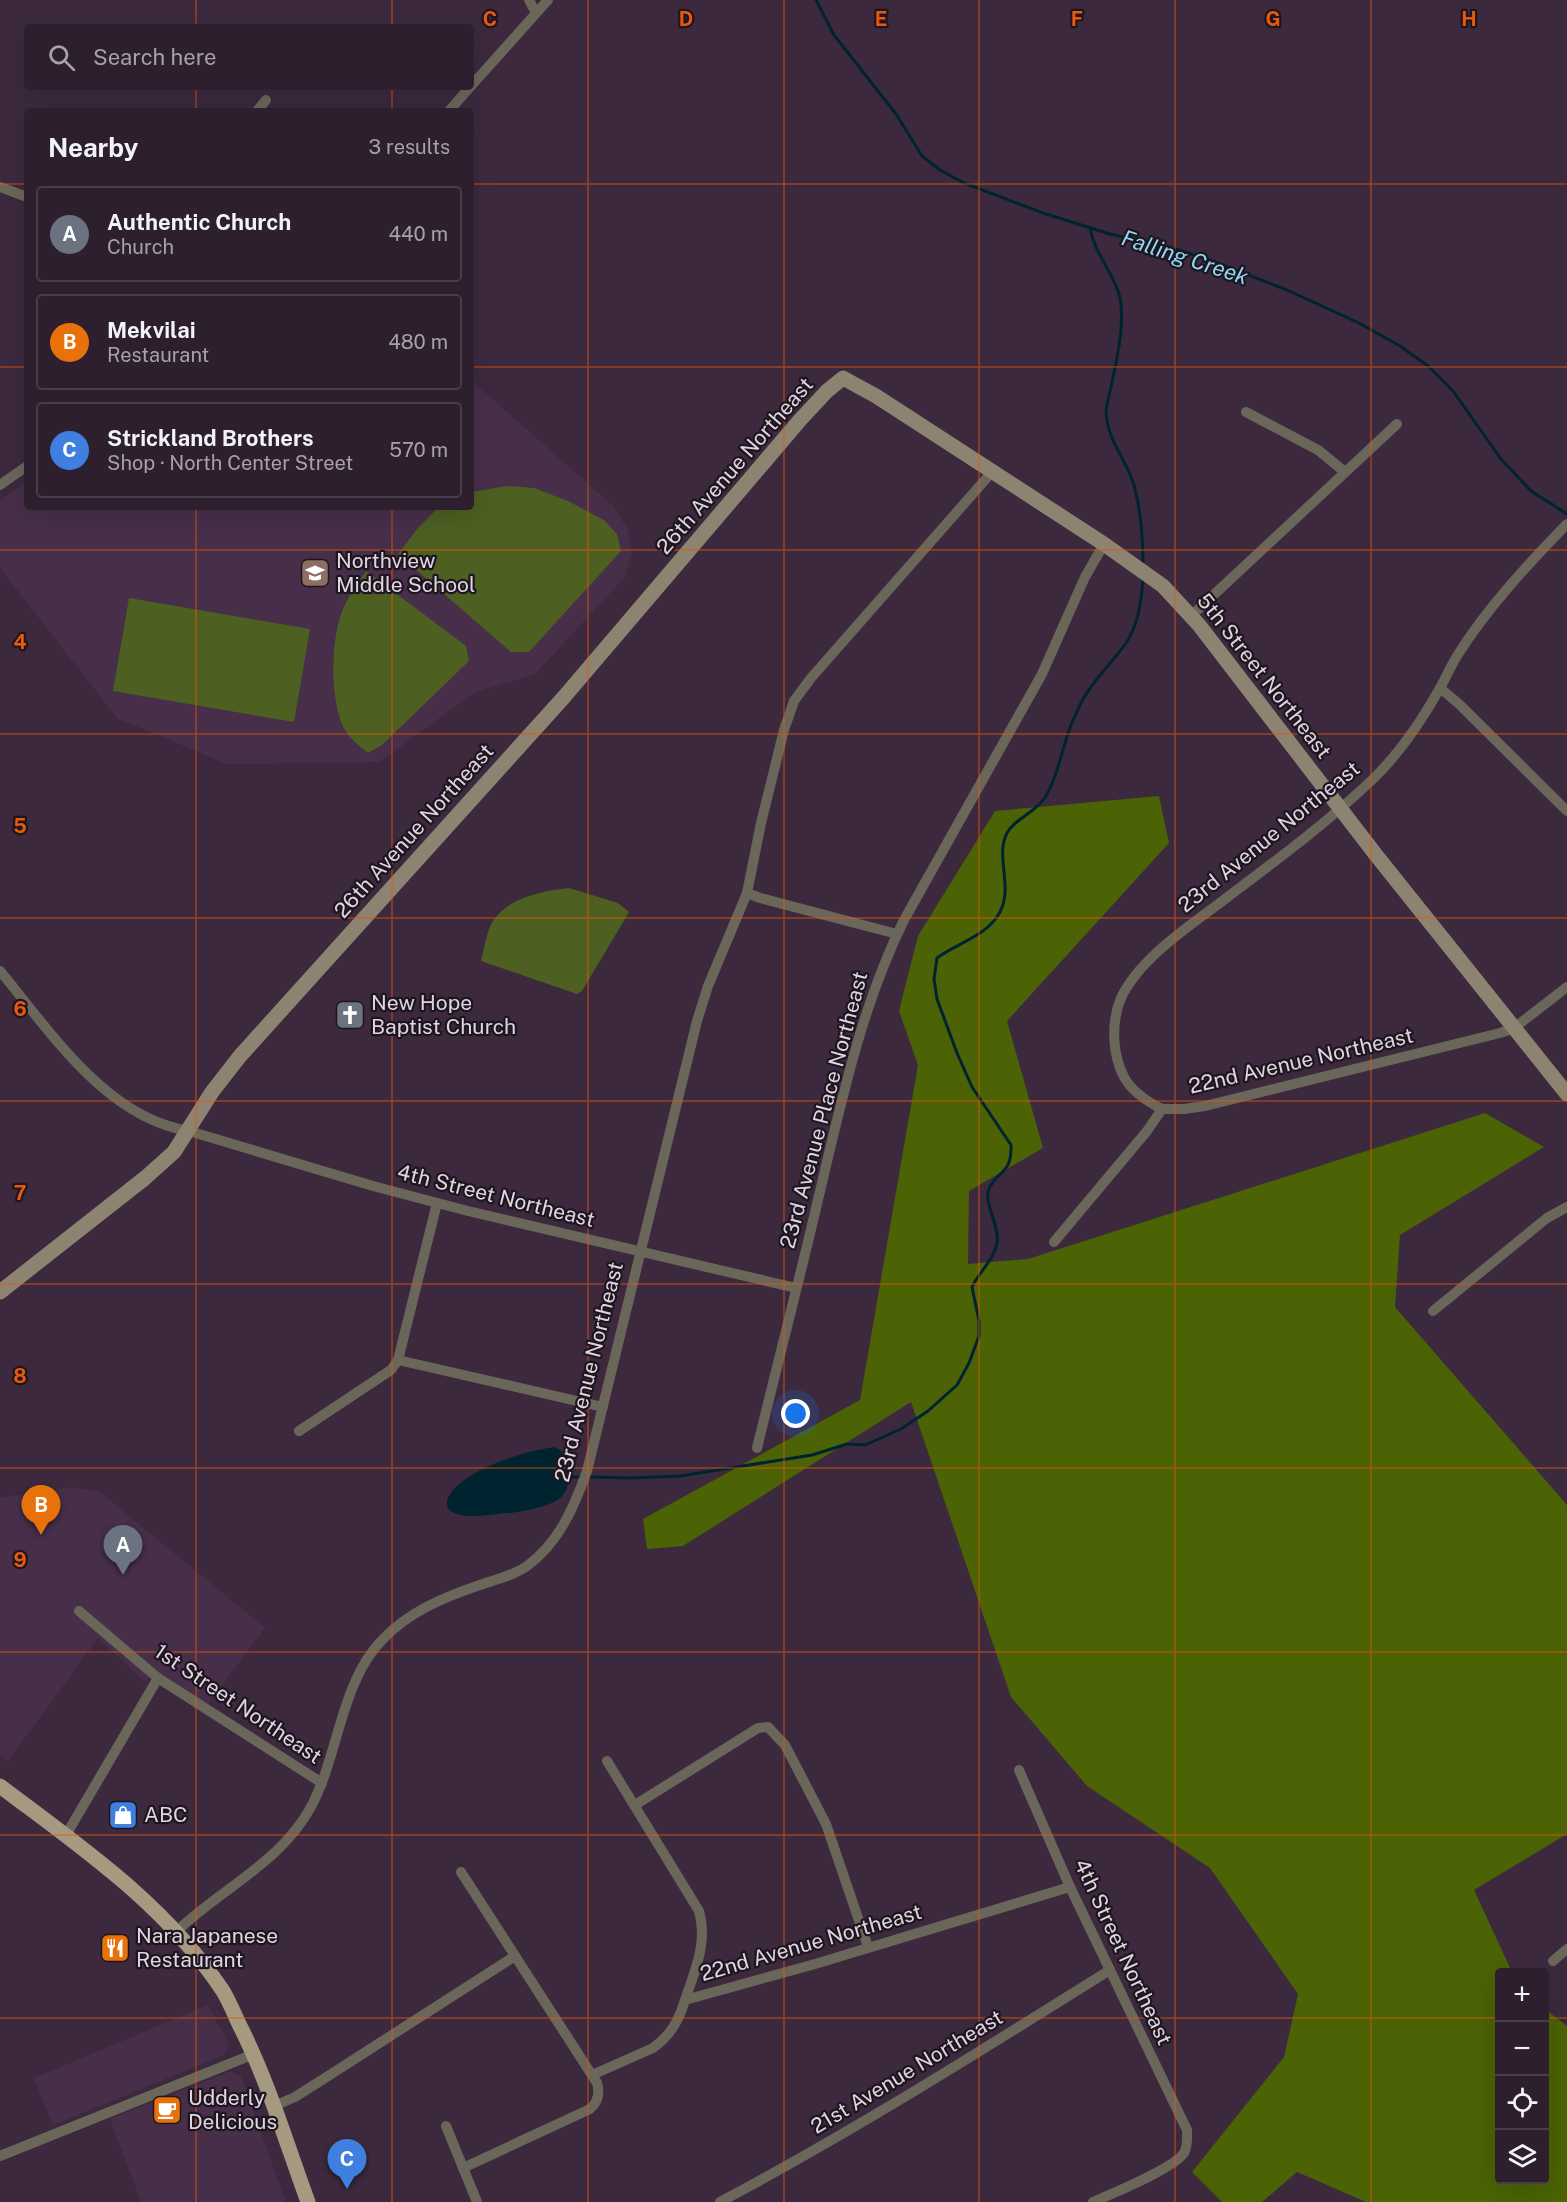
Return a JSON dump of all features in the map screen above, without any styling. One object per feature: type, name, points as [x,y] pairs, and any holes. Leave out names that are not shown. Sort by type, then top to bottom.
[{"type":"main road","points":[[0,1786],[66,1835],[140,1895],[177,1931],[224,1992],[254,2054],[308,2202]]},
{"type":"street","points":[[529,0],[536,13]]},
{"type":"street","points":[[474,84],[548,0]]},
{"type":"street","points":[[452,108],[468,90]]},
{"type":"street","points":[[259,108],[266,100]]},
{"type":"street","points":[[0,187],[24,196]]},
{"type":"street","name":"5th Street Northeast","points":[[843,378],[876,396],[1104,544],[1163,586],[1191,616],[1376,855],[1567,1094]]},
{"type":"street","name":"26th Avenue Northeast","points":[[0,1292],[145,1178],[174,1152],[212,1092],[240,1056],[564,697],[800,420],[827,391],[843,378]]},
{"type":"street","points":[[1246,412],[1318,450],[1345,472]]},
{"type":"street","points":[[1191,616],[1397,424]]},
{"type":"street","points":[[0,484],[24,468]]},
{"type":"street","name":"23rd Avenue Northeast","points":[[177,1931],[275,1853],[298,1827],[322,1783],[352,1690],[365,1663],[383,1638],[429,1604],[526,1567],[550,1545],[566,1521],[587,1471],[697,1021],[708,986],[747,893],[778,751],[794,701],[811,678],[992,472]]},
{"type":"street","name":"23rd Avenue Northeast","points":[[1162,1109],[1137,1092],[1124,1077],[1115,1048],[1113,1030],[1119,1003],[1133,980],[1161,949],[1296,846],[1373,778],[1413,731],[1456,657],[1473,633],[1567,524]]},
{"type":"street","name":"23rd Avenue Place Northeast","points":[[758,1448],[860,1036],[878,979],[897,934],[1042,674],[1085,577],[1104,544]]},
{"type":"street","points":[[1440,688],[1567,811]]},
{"type":"street","points":[[747,893],[897,934]]},
{"type":"street","name":"4th Street Northeast","points":[[0,971],[78,1066],[104,1089],[138,1112],[170,1128],[189,1131],[438,1203],[796,1288]]},
{"type":"street","name":"22nd Avenue Northeast","points":[[1162,1109],[1205,1106],[1500,1034],[1514,1028],[1567,987]]},
{"type":"street","points":[[1054,1242],[1147,1131],[1162,1109]]},
{"type":"street","points":[[299,1431],[391,1370],[398,1360],[438,1203]]},
{"type":"street","points":[[1433,1311],[1547,1218],[1567,1207]]},
{"type":"street","points":[[398,1360],[603,1407]]},
{"type":"street","name":"1st Street Northeast","points":[[79,1611],[158,1678],[322,1783]]},
{"type":"street","points":[[66,1835],[158,1678]]},
{"type":"street","points":[[635,1805],[758,1728],[768,1727],[785,1745],[826,1824],[868,1947]]},
{"type":"street","points":[[607,1761],[694,1902],[701,1920],[703,1945],[685,2000]]},
{"type":"street","name":"4th Street Northeast","points":[[1019,1770],[1070,1887],[1187,2130],[1188,2142],[1185,2151],[1173,2163],[1112,2198]]},
{"type":"street","points":[[461,1872],[599,2089],[598,2098],[590,2109],[463,2168]]},
{"type":"street","name":"22nd Avenue Northeast","points":[[592,2075],[661,2043],[676,2025],[685,2000],[1070,1887]]},
{"type":"street","points":[[1553,1961],[1567,1949]]},
{"type":"street","points":[[274,2106],[295,2097],[325,2079],[515,1956]]},
{"type":"street","name":"21st Avenue Northeast","points":[[720,2202],[792,2164],[904,2099],[1110,1970]]},
{"type":"street","points":[[0,2156],[254,2054]]},
{"type":"street","points":[[446,2126],[477,2202]]},
{"type":"street","points":[[1094,2202],[1112,2198]]},
{"type":"shaded area","name":"Northview Middle School","points":[[474,383],[613,506],[628,530],[632,553],[624,578],[535,674],[474,693],[379,762],[227,764],[117,718],[0,568],[0,500],[24,483],[24,510],[474,510]]},
{"type":"shaded area","points":[[71,1487],[100,1492],[265,1628],[208,1704],[153,1671],[145,1682],[98,1638],[8,1761],[0,1755],[0,1498]]},
{"type":"shaded area","points":[[208,2005],[229,2045],[224,2055],[53,2125],[34,2078]]},
{"type":"shaded area","points":[[231,2071],[241,2077],[286,2202],[141,2202],[110,2119]]},
{"type":"green space","points":[[507,486],[534,488],[568,501],[604,520],[617,534],[621,551],[529,652],[511,652],[398,554],[418,528],[436,510],[474,510],[474,492]]},
{"type":"green space","points":[[366,571],[466,646],[469,661],[382,745],[368,753],[352,739],[343,725],[335,693],[334,673],[339,620],[348,598]]},
{"type":"green space","points":[[129,598],[310,629],[294,722],[113,691]]},
{"type":"green space","points":[[1159,796],[1169,843],[1007,1021],[1043,1148],[969,1191],[968,1264],[1028,1259],[1485,1113],[1544,1147],[1400,1235],[1395,1307],[1567,1505],[1567,1834],[1474,1890],[1510,1968],[1495,1968],[1495,2184],[1549,2184],[1549,2012],[1567,2026],[1567,2202],[1366,2202],[1297,2172],[1262,2202],[1222,2202],[1192,2172],[1284,2057],[1298,1994],[1210,1868],[1087,1786],[1011,1697],[911,1402],[683,1546],[647,1549],[643,1519],[860,1400],[918,1065],[899,1011],[918,936],[995,811]]},
{"type":"green space","points":[[569,888],[618,903],[629,912],[582,991],[577,994],[481,961],[493,921],[508,906],[527,897]]},
{"type":"water","points":[[554,1447],[560,1450],[568,1462],[569,1470],[568,1486],[560,1498],[555,1501],[528,1510],[482,1516],[457,1514],[447,1505],[455,1488],[481,1470],[512,1457]]},
{"type":"waterway","name":"Falling Creek","points":[[816,0],[834,35],[896,114],[922,156],[940,170],[964,183],[1043,213],[1110,234],[1173,248],[1212,261],[1287,290],[1359,323],[1400,346],[1428,366],[1453,391],[1501,459],[1531,491],[1567,514]]},
{"type":"waterway","points":[[1090,228],[1095,244],[1118,291],[1121,303],[1121,334],[1106,410],[1113,441],[1134,485],[1141,525],[1143,565]]},
{"type":"waterway","points":[[589,1477],[680,1476],[812,1455],[847,1444],[865,1445],[901,1429],[928,1411],[957,1385],[969,1363],[979,1336],[979,1321],[972,1287],[993,1255],[997,1243],[996,1229],[988,1201],[989,1189],[1007,1167],[1011,1145],[972,1087],[957,1053],[937,999],[934,979],[937,958],[977,935],[997,917],[1005,896],[1003,853],[1007,833],[1046,796],[1070,727],[1082,701],[1126,643],[1134,628],[1141,603],[1143,577]]},
{"type":"waterway","points":[[565,1477],[582,1477]]},
{"type":"place","name":"Northview Middle School","points":[[315,573]]},
{"type":"place","name":"New Hope Baptist Church","points":[[350,1015]]},
{"type":"place","name":"Mekvilai","points":[[41,1535]]},
{"type":"place","name":"Authentic Church","points":[[123,1575]]},
{"type":"place","name":"ABC","points":[[123,1815]]},
{"type":"place","name":"Nara Japanese Restaurant","points":[[115,1948]]},
{"type":"place","name":"Udderly Delicious","points":[[167,2110]]},
{"type":"place","name":"Strickland Brothers","points":[[347,2189]]}]
